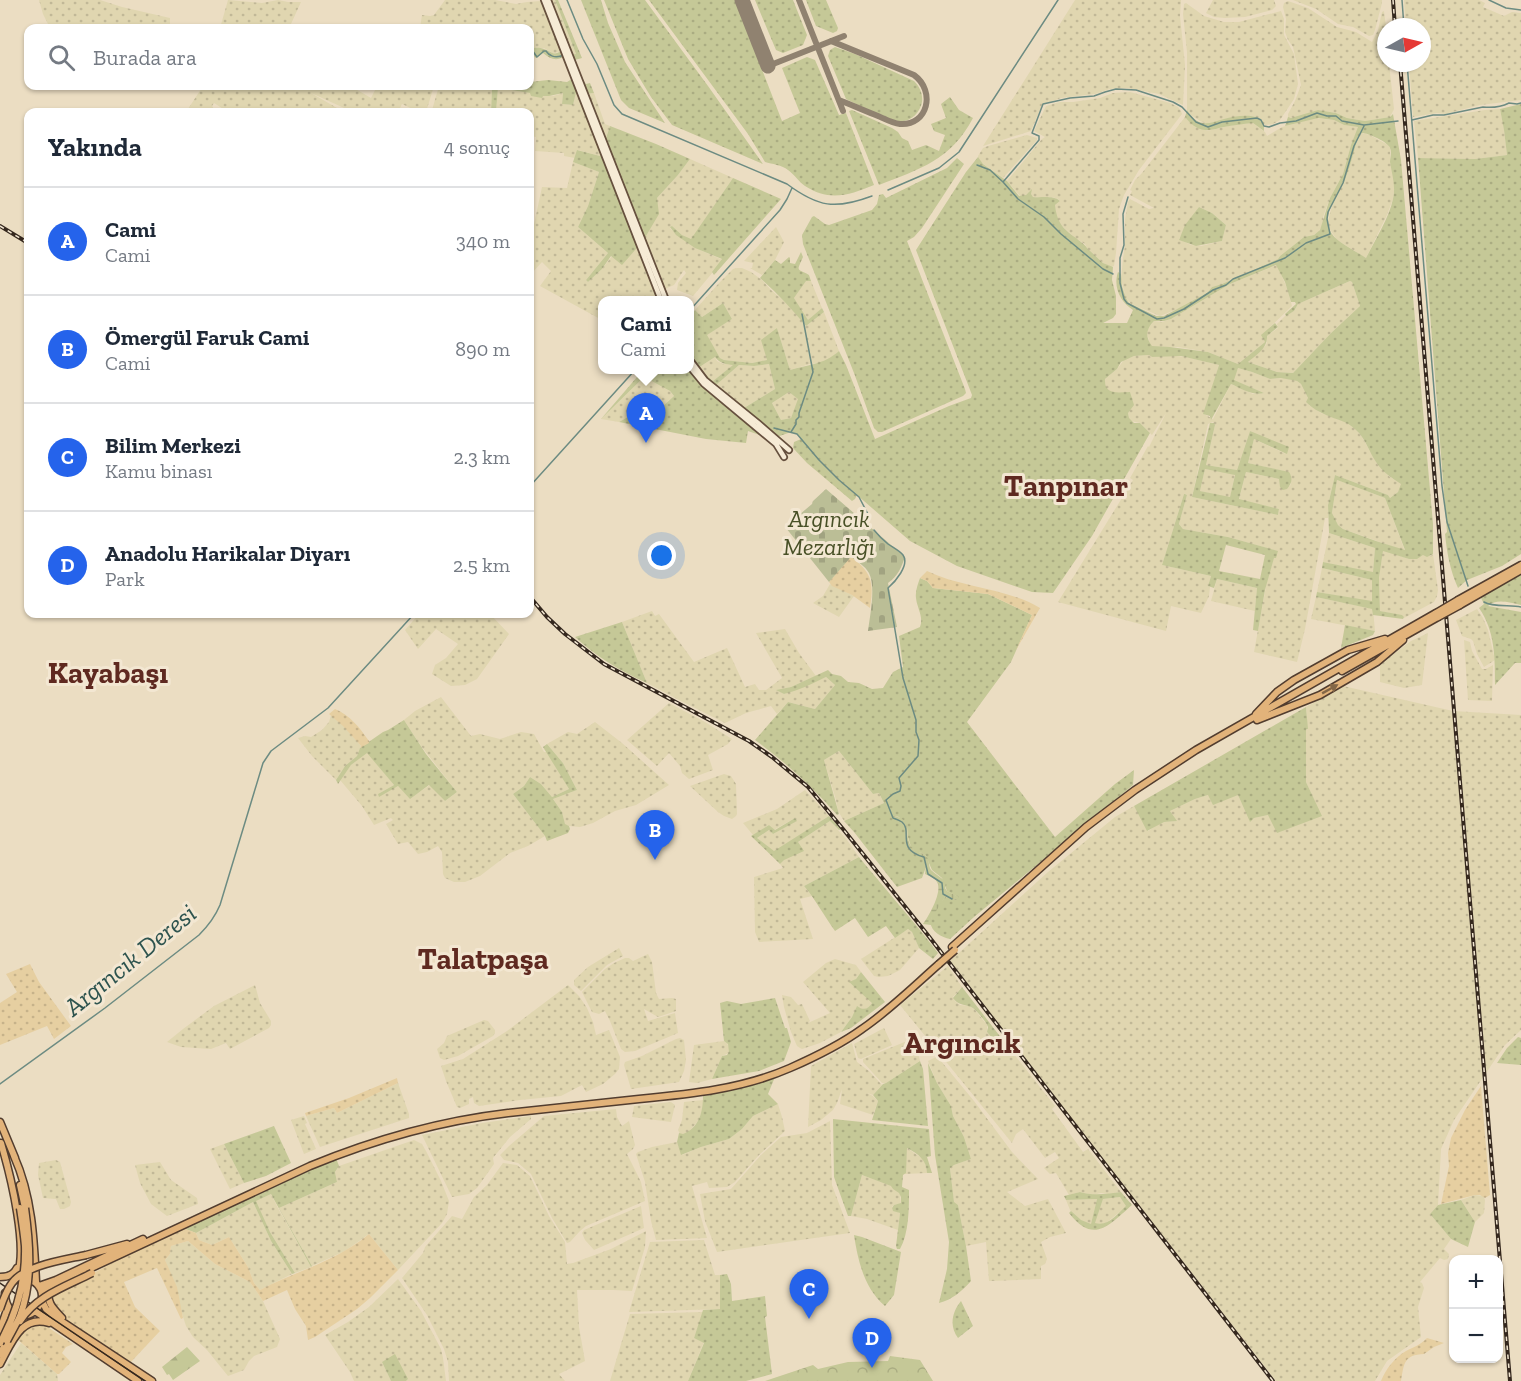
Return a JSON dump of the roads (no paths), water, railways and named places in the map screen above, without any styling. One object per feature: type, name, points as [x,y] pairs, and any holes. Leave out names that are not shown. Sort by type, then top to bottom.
[{"type":"highway","points":[[1459,603],[1521,565]]},
{"type":"highway","points":[[1255,718],[1265,703],[1294,680],[1348,650],[1389,638],[1437,615],[1521,570]]},
{"type":"highway","points":[[0,1278],[12,1282],[25,1278],[39,1287],[53,1286],[318,1163],[406,1132],[504,1113],[720,1089],[780,1071],[829,1049],[862,1029],[886,1010],[1108,809],[1161,772],[1321,680],[1413,631],[1437,615]]},
{"type":"highway","points":[[1338,671],[1406,630]]},
{"type":"highway","points":[[1255,718],[1312,699],[1381,659],[1413,631]]},
{"type":"highway","points":[[39,1287],[332,1153],[373,1138],[465,1115],[697,1089],[729,1083],[788,1065],[847,1034],[876,1014],[937,963]]},
{"type":"highway","points":[[0,1122],[20,1170],[30,1211],[42,1301],[48,1311],[66,1328],[138,1381]]},
{"type":"highway","points":[[1,1142],[23,1208]]},
{"type":"highway","points":[[1,1142],[10,1175],[21,1252],[17,1276],[3,1295],[8,1307],[15,1313],[24,1315],[32,1313],[66,1328],[152,1381]]},
{"type":"highway","points":[[0,1354],[3,1342],[20,1316],[28,1277],[30,1242],[14,1156]]},
{"type":"highway","points":[[0,1309],[13,1281],[30,1269],[142,1240]]},
{"type":"highway","points":[[0,1278],[15,1271],[21,1252]]},
{"type":"highway","points":[[3,1342],[36,1302],[92,1273],[118,1256]]},
{"type":"highway","points":[[53,1286],[48,1300],[66,1328]]},
{"type":"highway","points":[[0,1364],[20,1330],[42,1301]]},
{"type":"highway","points":[[0,1330],[8,1307]]},
{"type":"highway","points":[[20,1330],[38,1321],[66,1328]]},
{"type":"main road","points":[[546,0],[662,296]]},
{"type":"main road","points":[[694,365],[705,380],[789,450]]},
{"type":"main road","points":[[694,372],[704,384],[776,444],[784,457]]},
{"type":"waterway","points":[[567,0],[614,105],[622,114],[787,184],[818,202],[847,203],[872,196]]},
{"type":"waterway","points":[[888,190],[939,168],[959,152],[1058,0]]},
{"type":"waterway","points":[[1402,0],[1403,18]]},
{"type":"waterway","points":[[1489,0],[1506,8],[1521,10]]},
{"type":"waterway","points":[[534,53],[537,57],[544,51],[554,57],[561,56],[563,53]]},
{"type":"waterway","points":[[1408,72],[1442,486],[1447,522],[1468,586]]},
{"type":"waterway","points":[[1003,182],[1039,140],[1039,136],[1032,133],[1043,104],[1094,96],[1116,89],[1136,90],[1173,102],[1182,107],[1196,122],[1208,127],[1222,122],[1257,118],[1264,126],[1269,127],[1317,113],[1364,125],[1398,121]]},
{"type":"waterway","points":[[1412,120],[1483,107],[1521,103]]},
{"type":"waterway","points":[[1128,197],[1123,214],[1124,245],[1120,258],[1120,283],[1124,299],[1127,303],[1157,319],[1164,318],[1184,309],[1233,279],[1285,258],[1306,243],[1330,234],[1328,212],[1343,183],[1354,146],[1364,126]]},
{"type":"waterway","points":[[977,165],[990,170],[1018,199],[1044,217],[1103,269],[1113,274]]},
{"type":"waterway","name":"Argıncık Deresi","points":[[694,306],[780,210],[792,188]]},
{"type":"waterway","points":[[791,432],[799,417],[813,372],[802,314]]},
{"type":"waterway","name":"Argıncık Deresi","points":[[534,482],[631,374]]},
{"type":"waterway","points":[[774,428],[797,434],[819,460],[859,497],[869,516]]},
{"type":"waterway","points":[[874,530],[905,559],[901,573],[888,588],[903,678],[916,720],[919,740],[918,756],[899,778],[900,791],[886,800],[893,818],[905,826],[907,845],[915,854],[924,857],[928,874],[942,883],[943,894],[952,899]]},
{"type":"waterway","points":[[1484,602],[1521,607]]},
{"type":"waterway","name":"Argıncık Deresi","points":[[0,1084],[105,1008],[199,935],[214,917],[220,905],[263,763],[271,751],[328,708],[410,618]]},
{"type":"tram line","points":[[0,1283],[145,1381]]},
{"type":"railway","points":[[1393,0],[1394,18]]},
{"type":"railway","points":[[1401,72],[1510,1381]]},
{"type":"railway","points":[[0,226],[24,241]]},
{"type":"railway","points":[[534,602],[565,634],[604,664],[749,741],[808,787],[927,934],[1273,1381]]},
{"type":"place","name":"Cami","points":[[646,443]]},
{"type":"place","name":"Ömergül Faruk Cami","points":[[655,860]]},
{"type":"place","name":"Bilim Merkezi","points":[[809,1319]]},
{"type":"place","name":"Anadolu Harikalar Diyarı","points":[[872,1368]]},
{"type":"district","name":"Tanpınar","points":[[1066,486]]},
{"type":"district","name":"Kayabaşı","points":[[108,673]]},
{"type":"district","name":"Talatpaşa","points":[[483,959]]},
{"type":"district","name":"Argıncık","points":[[962,1043]]},
{"type":"park label","name":"Argıncık Mezarlığı","points":[[829,533]]}]
